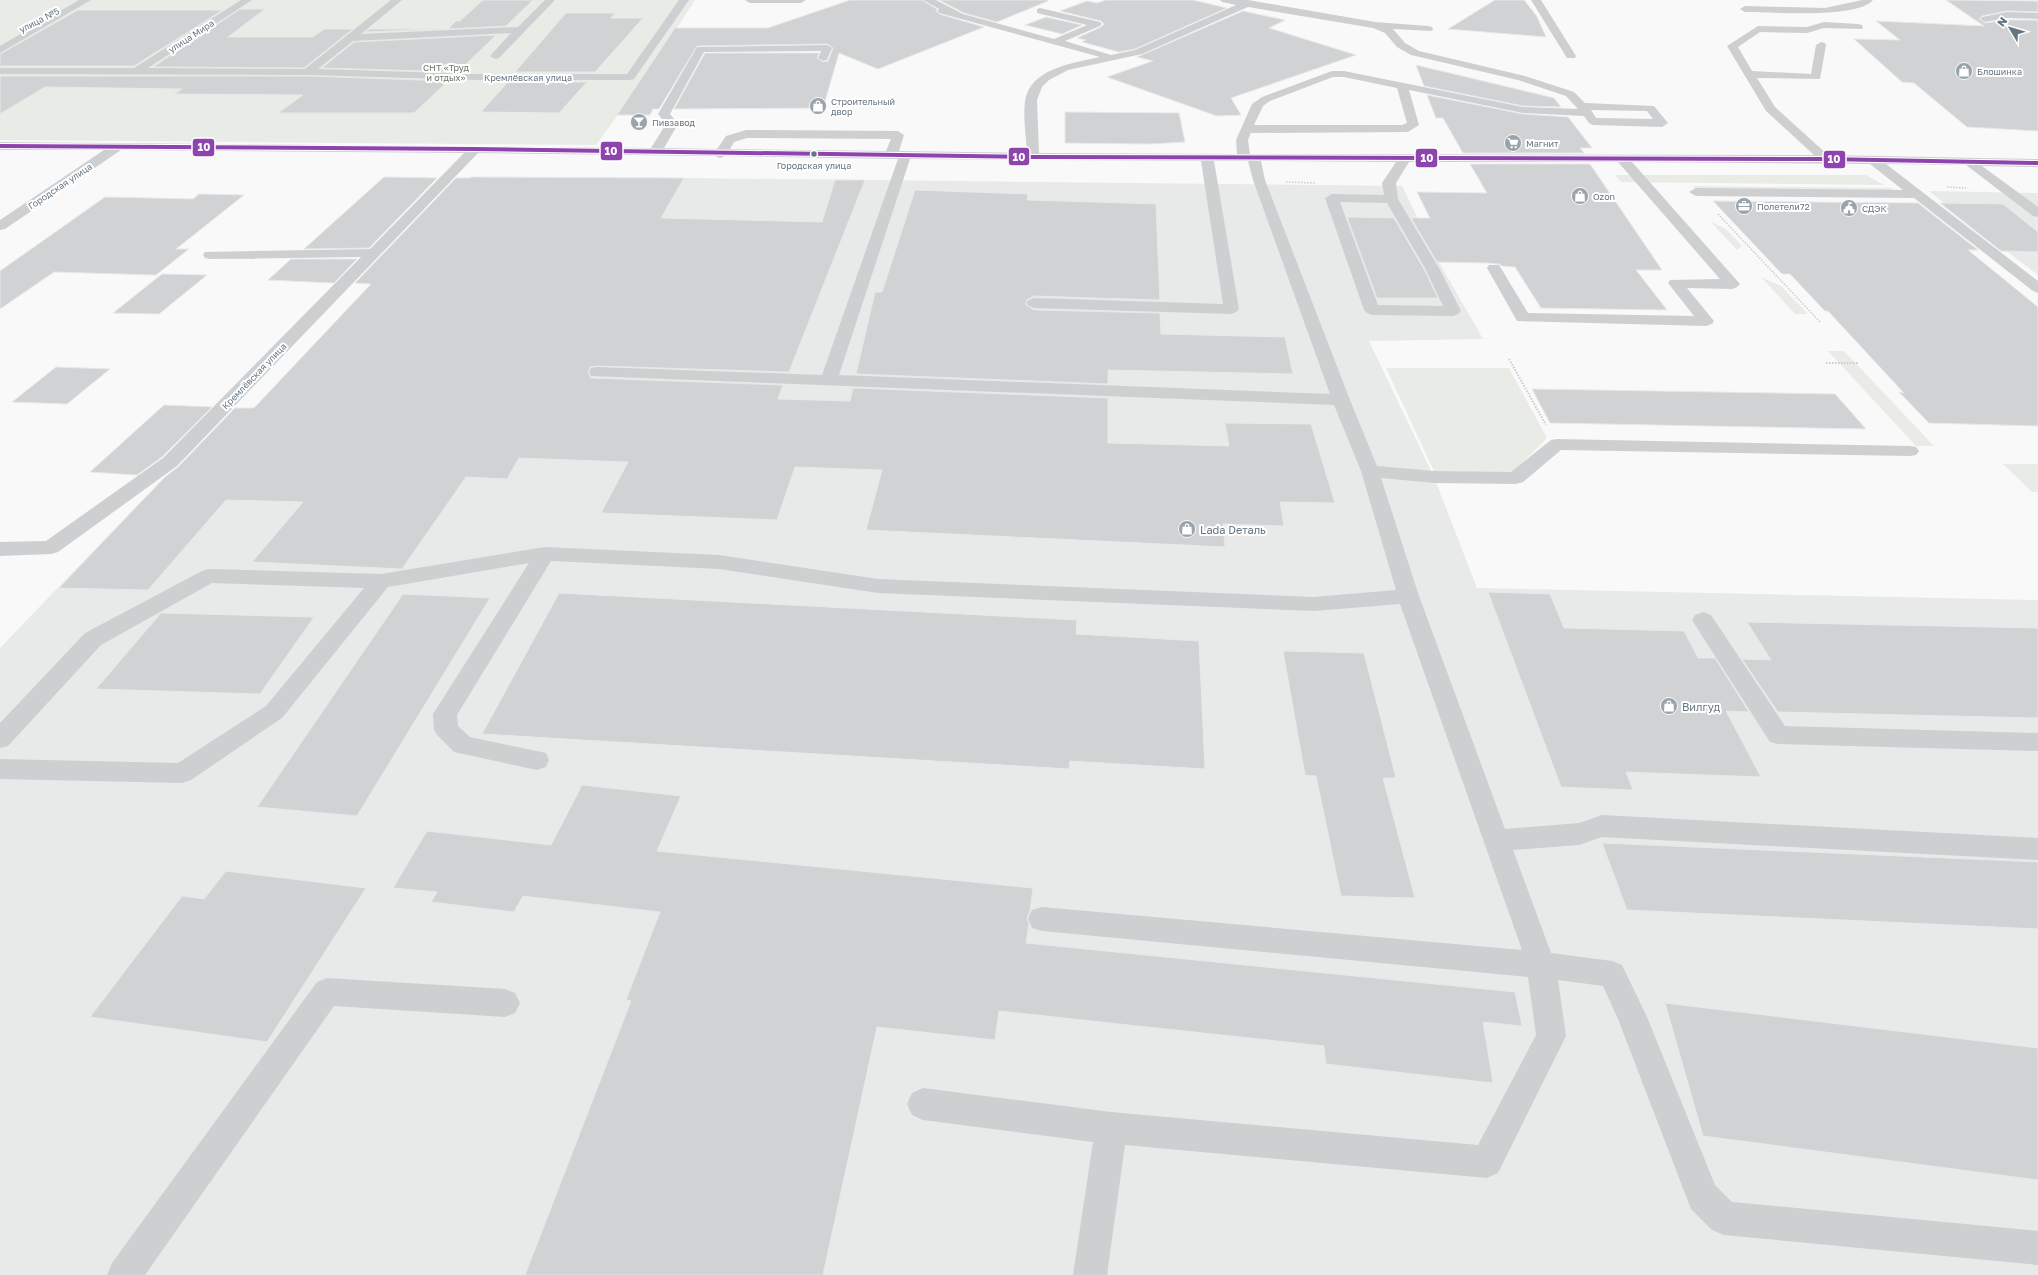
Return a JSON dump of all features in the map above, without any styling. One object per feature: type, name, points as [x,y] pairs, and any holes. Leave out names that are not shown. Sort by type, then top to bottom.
[{"type":"street","name":"улица №5","points":[[0,40],[78,0]]},
{"type":"street","points":[[0,50],[86,0]]},
{"type":"street","name":"улица Мира","points":[[135,72],[248,0]]},
{"type":"street","points":[[0,71],[308,72],[397,0]]},
{"type":"street","points":[[495,56],[550,0]]},
{"type":"street","name":"Кремлёвская улица","points":[[308,72],[476,77],[630,77],[684,0]]},
{"type":"street","points":[[750,0],[801,0]]},
{"type":"street","points":[[928,0],[961,16]]},
{"type":"street","points":[[1225,0],[1250,2],[1376,25],[1428,29]]},
{"type":"street","points":[[1536,0],[1570,56]]},
{"type":"street","points":[[1745,9],[1825,11],[1864,3],[1868,0]]},
{"type":"street","points":[[1033,157],[1031,100],[1038,86],[1045,78],[1066,68],[1138,52],[1250,2]]},
{"type":"street","points":[[942,11],[1112,58]]},
{"type":"street","points":[[1040,11],[1097,24],[1056,42]]},
{"type":"street","points":[[1985,19],[2007,15],[2038,16]]},
{"type":"street","points":[[923,1104],[1111,1128],[1487,1162],[1552,1036],[1541,965],[1408,596],[1370,471],[1341,400],[1259,180],[1242,140],[1258,104],[1266,98],[1332,74],[1344,74],[1523,110],[1585,109],[1650,108],[1662,123],[1593,121],[1585,109],[1570,94],[1521,78],[1415,53],[1401,45],[1389,31],[1376,25]]},
{"type":"street","points":[[1825,160],[1770,109],[1732,46],[1758,30],[1806,30],[1824,25],[1858,27]]},
{"type":"street","points":[[350,38],[521,30]]},
{"type":"street","points":[[1749,74],[1816,77],[1821,45]]},
{"type":"street","points":[[655,152],[672,124],[664,114],[701,49],[827,48],[823,58]]},
{"type":"street","points":[[1247,129],[1404,129],[1413,125],[1402,86]]},
{"type":"street","points":[[720,154],[730,139],[746,134],[898,135],[898,156],[830,380]]},
{"type":"street","points":[[0,146],[475,149],[898,156],[1873,160],[2038,163]]},
{"type":"street","name":"Городская улица","points":[[0,226],[119,146]]},
{"type":"street","name":"Кремлёвская улица","points":[[0,549],[51,547],[170,462],[475,149]]},
{"type":"street","points":[[1034,303],[1231,309],[1207,158]]},
{"type":"street","points":[[1390,199],[1332,198],[1372,310],[1453,311],[1432,268],[1390,199],[1389,183],[1405,158]]},
{"type":"street","points":[[1494,268],[1523,318],[1706,321],[1675,283],[1732,284],[1622,159]]},
{"type":"street","points":[[1873,160],[2038,288]]},
{"type":"street","points":[[1969,162],[2038,213]]},
{"type":"street","points":[[1696,192],[1915,194]]},
{"type":"street","points":[[210,255],[373,253]]},
{"type":"street","points":[[597,372],[1341,400]]},
{"type":"street","points":[[1370,471],[1434,477],[1516,478],[1557,444],[1910,451]]},
{"type":"street","points":[[0,739],[93,639],[209,576],[381,580],[545,554],[718,562],[878,586],[1314,604],[1408,596]]},
{"type":"street","points":[[537,760],[463,745],[446,730],[445,714],[545,554]]},
{"type":"street","points":[[0,769],[182,773],[274,712],[381,580]]},
{"type":"street","points":[[1703,620],[1778,735],[2038,742]]},
{"type":"street","points":[[1496,841],[1579,834],[1602,826],[2038,849]]},
{"type":"street","points":[[1042,919],[1541,965],[1612,974],[1632,1017],[1703,1197],[1724,1218],[2038,1248]]},
{"type":"street","points":[[124,1275],[327,992],[505,1003]]},
{"type":"street","points":[[1090,1275],[1111,1128]]},
{"type":"path","points":[[1696,192],[1821,323]]},
{"type":"path","points":[[1509,359],[1557,444]]},
{"type":"path","points":[[1826,363],[1859,363]]},
{"type":"shaded area","points":[[684,178],[1402,186],[1440,264],[1483,339],[1369,341],[1434,477],[1477,588],[2038,600],[2038,1275],[0,1275],[0,648],[146,496],[182,468],[507,478]]},
{"type":"shaded area","points":[[1929,191],[2038,193],[2038,275],[1944,203]]},
{"type":"green space","name":"СНТ «Труд и отдых»","points":[[0,0],[695,0],[641,83],[596,145],[0,140]]},
{"type":"green space","points":[[1615,175],[1866,175],[1884,185],[1621,182]]},
{"type":"green space","points":[[1693,186],[1891,188],[1897,192],[1697,190]]},
{"type":"green space","points":[[1711,222],[1726,229],[1742,246],[1737,250]]},
{"type":"green space","points":[[1761,277],[1781,286],[1808,314],[1795,314]]},
{"type":"green space","points":[[1828,351],[1844,351],[1934,446],[1916,446]]},
{"type":"green space","points":[[1386,368],[1509,368],[1547,438],[1512,473],[1434,471]]},
{"type":"green space","points":[[2003,464],[2038,464],[2038,492],[2032,492]]},
{"type":"building","points":[[483,0],[533,0],[506,26],[448,29],[456,21],[460,21]]},
{"type":"building","points":[[850,0],[922,0],[937,9],[936,11],[939,14],[984,27],[878,69],[839,53],[823,108],[674,109],[705,53],[819,53],[817,58],[823,62],[828,61],[833,48],[827,44],[697,46],[659,109],[653,109],[650,115],[617,115],[675,28],[768,28]]},
{"type":"building","points":[[939,0],[1048,1],[997,22],[964,13]]},
{"type":"building","points":[[1106,0],[1193,0],[1227,8],[1135,49],[1119,52],[1082,42],[1086,40],[1077,38],[1101,27],[1104,24],[1101,21],[1060,11],[1087,1],[1097,3]]},
{"type":"building","points":[[1495,0],[1524,0],[1536,15],[1546,37],[1448,29]]},
{"type":"building","name":"Блошинка","points":[[1946,0],[2038,1],[2038,12],[2007,11],[1982,16],[1979,19],[1985,23],[2007,20],[2038,20],[2038,131],[1967,127],[1914,83],[1902,82],[1854,39],[1900,40],[1876,21],[1984,26]]},
{"type":"building","points":[[240,9],[265,9],[228,37],[313,37],[324,29],[353,29],[304,68],[153,67]]},
{"type":"building","points":[[78,10],[223,10],[134,66],[0,66],[0,54]]},
{"type":"building","points":[[1243,11],[1285,20],[1269,28],[1356,55],[1231,98],[1241,115],[1217,116],[1107,77],[1153,61],[1137,57]]},
{"type":"building","points":[[566,13],[615,13],[611,18],[643,18],[595,72],[515,72]]},
{"type":"building","points":[[1046,17],[1082,25],[1062,34],[1025,25]]},
{"type":"building","points":[[369,29],[442,29],[365,32]]},
{"type":"building","points":[[496,35],[458,72],[322,68],[354,42]]},
{"type":"building","points":[[1416,65],[1554,98],[1561,107],[1523,106],[1424,86]]},
{"type":"building","points":[[0,76],[308,76],[448,81],[414,113],[278,113],[303,95],[174,94],[182,89],[45,87],[0,114]]},
{"type":"building","points":[[508,82],[587,82],[559,113],[481,112]]},
{"type":"building","points":[[1427,95],[1523,114],[1568,117],[1592,148],[1580,148],[1584,153],[1463,153],[1443,118],[1436,118]]},
{"type":"building","points":[[1065,112],[1179,113],[1185,142],[1150,144],[1065,143]]},
{"type":"building","points":[[1470,164],[1590,164],[1662,270],[1636,270],[1667,310],[1541,308],[1515,267],[1488,263],[1437,262],[1411,218],[1430,218],[1417,192],[1487,193]]},
{"type":"building","points":[[384,177],[437,178],[369,248],[304,249]]},
{"type":"building","points":[[456,178],[684,178],[661,218],[822,222],[835,180],[865,180],[789,372],[597,366],[590,367],[588,373],[591,378],[783,385],[778,399],[850,401],[853,388],[1108,398],[1108,443],[1229,446],[1225,423],[1311,424],[1335,503],[1280,502],[1284,526],[1223,524],[1225,547],[866,530],[882,470],[795,467],[777,520],[601,513],[628,462],[519,458],[507,479],[466,477],[402,569],[252,562],[303,502],[226,500],[148,590],[59,588],[165,477],[178,467],[235,408],[254,408],[371,284],[355,283]]},
{"type":"building","points":[[915,190],[1028,194],[1027,200],[1156,204],[1160,300],[1034,296],[1028,299],[1025,304],[1034,310],[1160,313],[1161,334],[1285,337],[1293,374],[1108,370],[1108,384],[856,374],[875,292],[882,292]]},
{"type":"building","points":[[199,194],[244,195],[176,249],[189,249],[156,275],[54,272],[0,309],[0,271],[105,197],[193,199]]},
{"type":"building","points":[[1713,201],[1918,203],[1978,250],[1968,250],[2038,307],[2038,426],[1929,423],[1899,392],[1904,393],[1828,311],[1825,311],[1790,274],[1782,274]]},
{"type":"building","points":[[1940,203],[2003,204],[2038,232],[2038,252],[2001,251]]},
{"type":"building","points":[[1347,217],[1394,218],[1424,269],[1438,298],[1377,298]]},
{"type":"building","points":[[291,259],[357,259],[334,283],[268,280]]},
{"type":"building","points":[[162,274],[207,275],[159,314],[113,313]]},
{"type":"building","points":[[56,367],[110,369],[67,404],[12,402]]},
{"type":"building","points":[[1532,389],[1835,394],[1866,429],[1550,423]]},
{"type":"building","points":[[164,405],[212,407],[162,457],[137,475],[90,472]]},
{"type":"building","points":[[1488,592],[1550,594],[1564,628],[1684,631],[1698,658],[1715,658],[1749,712],[1726,711],[1761,777],[1626,772],[1633,790],[1561,787]]},
{"type":"building","points":[[559,593],[1077,620],[1076,634],[1199,641],[1205,769],[1070,761],[1069,769],[482,734]]},
{"type":"building","points":[[403,594],[490,598],[357,816],[257,807]]},
{"type":"building","points":[[161,613],[314,617],[260,694],[96,689]]},
{"type":"building","points":[[1747,622],[2038,628],[2038,718],[1778,712],[1742,659],[1771,660]]},
{"type":"building","points":[[1283,651],[1364,653],[1396,778],[1383,778],[1415,898],[1341,896],[1316,776],[1305,775]]},
{"type":"building","points":[[582,785],[681,796],[657,851],[1033,888],[1030,911],[1027,918],[1029,924],[1026,943],[1515,992],[1522,1026],[1483,1022],[1493,1083],[1326,1064],[1324,1046],[999,1011],[995,1040],[877,1027],[823,1275],[525,1275],[631,1001],[626,1000],[660,912],[523,896],[514,912],[431,902],[437,892],[393,888],[427,831],[551,845]]},
{"type":"building","points":[[1602,843],[2038,862],[2038,929],[1627,910]]},
{"type":"building","points":[[226,871],[366,888],[267,1042],[90,1017],[182,896],[204,899]]},
{"type":"building","points":[[1665,1003],[2038,1048],[2038,1180],[1703,1136]]},
{"type":"transit line","name":"10","points":[[0,146],[475,149],[1033,157],[1825,159],[2038,163]]},
{"type":"place","name":"Блошинка","points":[[1964,71]]},
{"type":"place","name":"Строительный двор","points":[[818,106]]},
{"type":"place","name":"Пивзавод","points":[[639,122]]},
{"type":"place","name":"Магнит","points":[[1513,143]]},
{"type":"place","name":"Городская улица","points":[[814,154]]},
{"type":"place","name":"Ozon","points":[[1580,196]]},
{"type":"place","name":"Полетели72","points":[[1744,206]]},
{"type":"place","name":"СДЭК","points":[[1849,208]]},
{"type":"place","name":"Lada Dеталь","points":[[1187,529]]},
{"type":"place","name":"Вилгуд","points":[[1669,706]]}]
